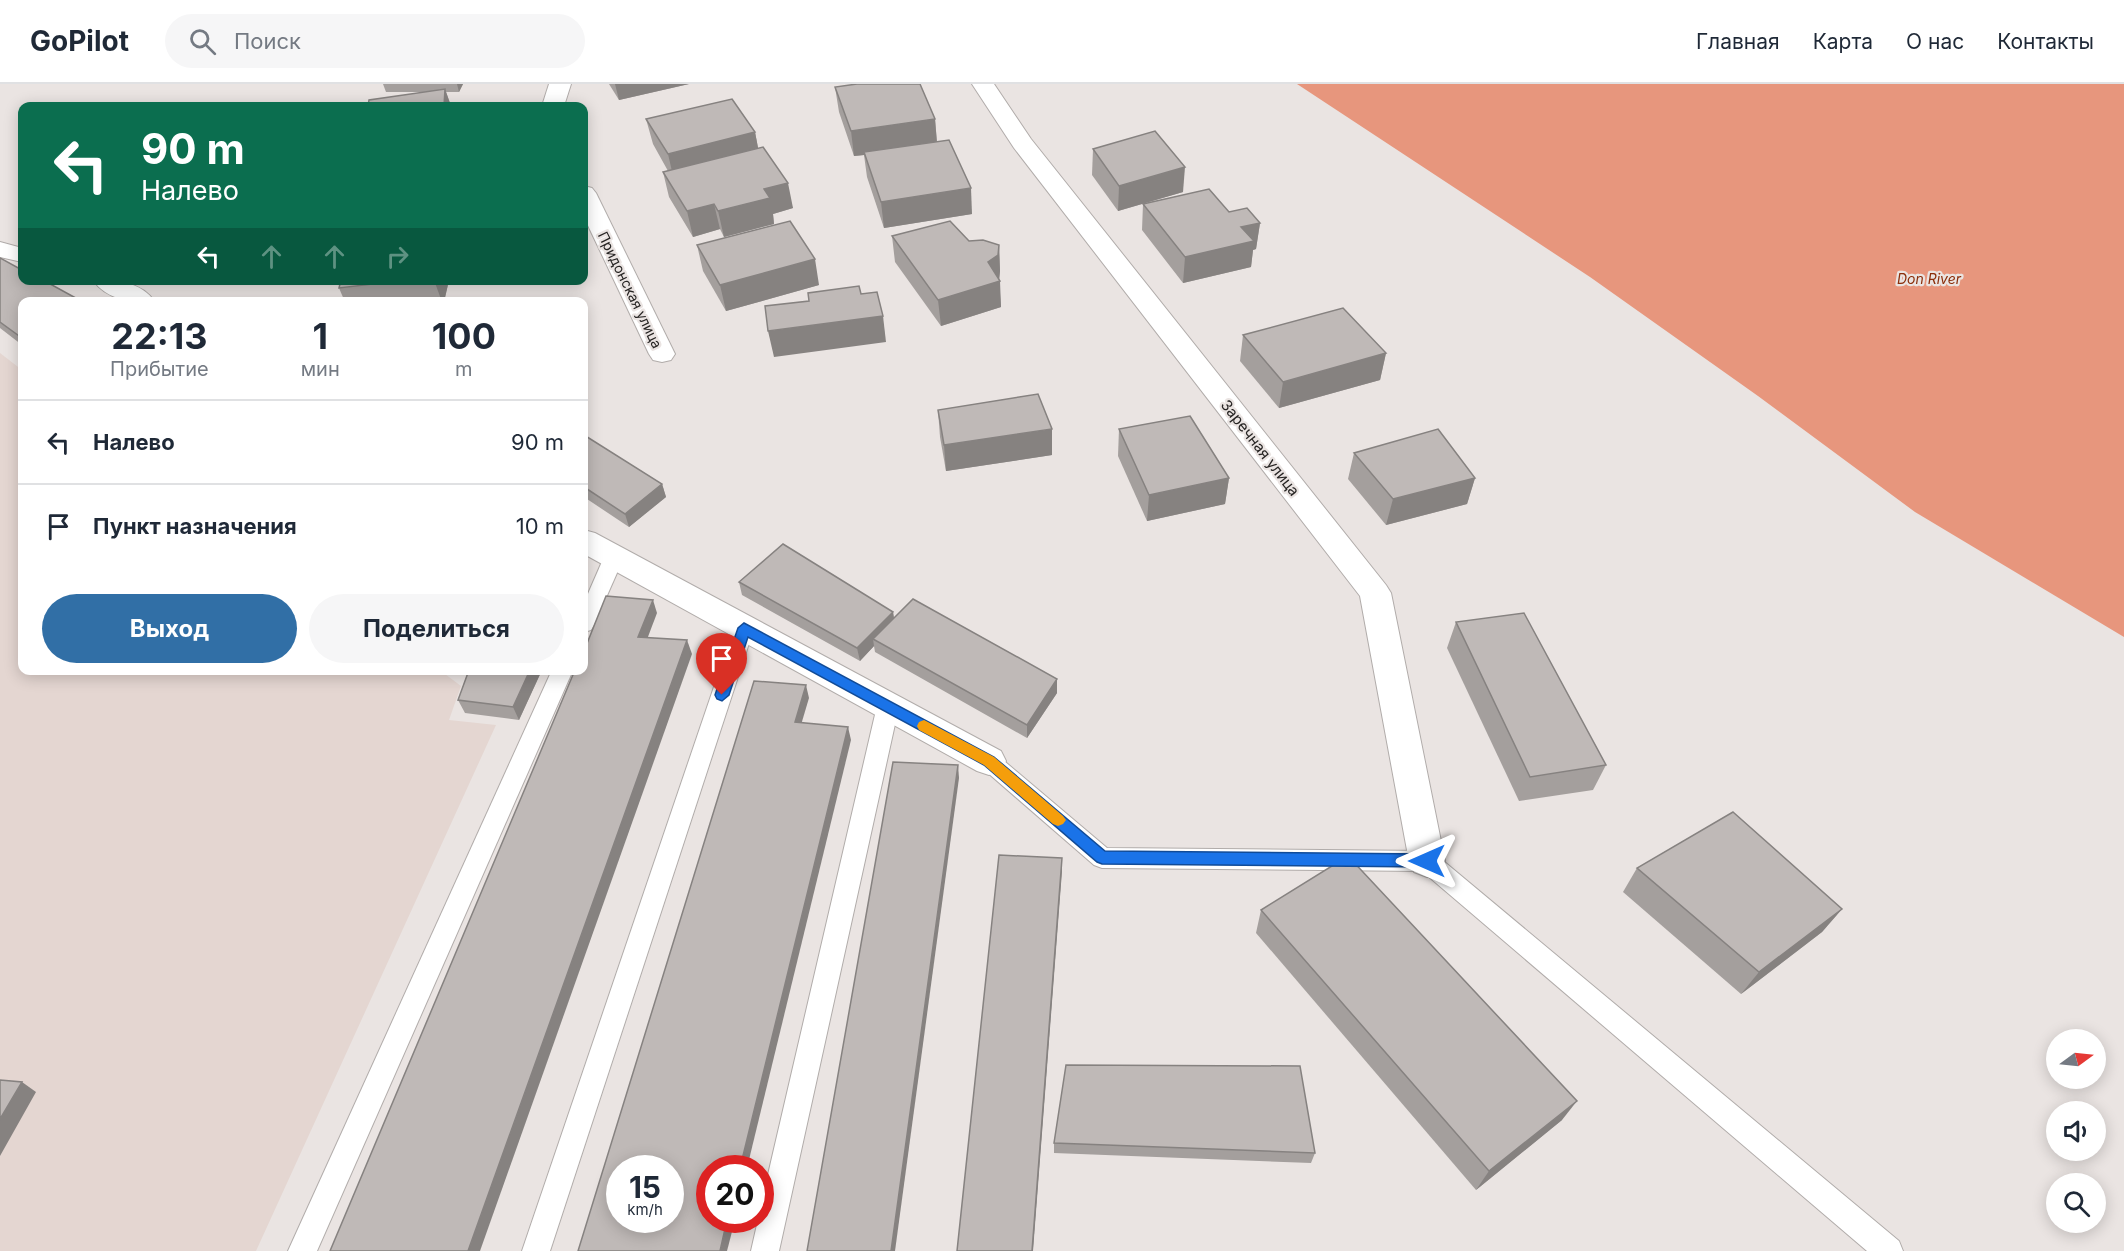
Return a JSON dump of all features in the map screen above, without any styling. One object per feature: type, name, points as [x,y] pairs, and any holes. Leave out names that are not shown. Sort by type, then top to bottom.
[{"type":"street","points":[[554,102],[560,84]]},
{"type":"street","name":"Заречная улица","points":[[982,84],[1022,143],[1374,593],[1427,861]]},
{"type":"street","name":"Придонская улица","points":[[588,202],[662,354]]},
{"type":"street","points":[[0,249],[18,254]]},
{"type":"street","points":[[114,285],[134,297]]},
{"type":"street","points":[[588,543],[989,761]]},
{"type":"lane","points":[[588,617],[614,557]]},
{"type":"lane","points":[[536,1251],[744,628]]},
{"type":"lane","points":[[302,1251],[561,675]]},
{"type":"lane","points":[[765,1251],[888,706]]},
{"type":"lane","points":[[989,761],[1102,858],[1427,861],[1889,1251]]},
{"type":"shaded area","points":[[0,353],[18,367],[18,675],[446,675],[461,686],[449,720],[496,725],[256,1251],[0,1251]]},
{"type":"water","name":"Don River","points":[[1297,84],[2124,84],[2124,637],[1915,512],[1758,396],[1590,277]]},
{"type":"building","points":[[857,84],[920,84],[935,119],[851,131],[835,87]]},
{"type":"building","points":[[445,89],[444,102],[369,102],[369,100]]},
{"type":"building","points":[[732,99],[755,132],[668,154],[646,119]]},
{"type":"building","points":[[1155,131],[1185,167],[1119,186],[1093,149]]},
{"type":"building","points":[[949,140],[971,188],[881,202],[864,152]]},
{"type":"building","points":[[763,147],[788,183],[764,189],[770,198],[718,211],[714,204],[687,211],[663,172]]},
{"type":"building","points":[[1209,189],[1229,212],[1247,208],[1260,223],[1241,227],[1254,241],[1185,257],[1143,204]]},
{"type":"building","points":[[790,221],[815,259],[720,285],[697,245]]},
{"type":"building","points":[[950,221],[969,241],[983,240],[999,245],[998,255],[988,262],[1000,281],[938,300],[892,236]]},
{"type":"building","points":[[0,258],[18,268],[18,285],[52,285],[74,297],[18,297],[18,335],[0,322]]},
{"type":"building","points":[[340,285],[364,285],[339,288]]},
{"type":"building","points":[[859,286],[861,294],[877,292],[883,316],[768,331],[765,306],[809,301],[808,293]]},
{"type":"building","points":[[1343,308],[1386,353],[1283,382],[1243,335]]},
{"type":"building","points":[[1038,394],[1052,429],[944,445],[938,410]]},
{"type":"building","points":[[1190,416],[1229,478],[1149,495],[1119,429]]},
{"type":"building","points":[[1438,429],[1475,478],[1393,499],[1354,453]]},
{"type":"building","points":[[588,438],[662,484],[625,514],[588,490]]},
{"type":"building","points":[[783,544],[893,612],[857,648],[739,582]]},
{"type":"building","points":[[606,596],[653,600],[638,637],[687,640],[468,1251],[330,1251],[573,675],[588,675],[588,641]]},
{"type":"building","points":[[913,599],[1057,679],[1027,725],[873,639]]},
{"type":"building","points":[[1524,613],[1606,765],[1530,777],[1456,622]]},
{"type":"building","points":[[467,675],[528,675],[513,707],[458,700]]},
{"type":"building","points":[[754,681],[806,685],[795,722],[848,727],[743,1155],[696,1155],[696,1233],[724,1233],[720,1251],[578,1251],[606,1160],[606,1233],[684,1233],[684,1155],[608,1155]]},
{"type":"building","points":[[893,762],[958,765],[891,1251],[807,1251]]},
{"type":"building","points":[[1733,812],[1842,909],[1759,972],[1637,868]]},
{"type":"building","points":[[999,855],[1062,858],[1032,1251],[957,1251]]},
{"type":"building","points":[[1348,856],[1577,1101],[1489,1171],[1261,910]]},
{"type":"building","points":[[1066,1065],[1300,1066],[1315,1153],[1054,1143]]},
{"type":"building","points":[[0,1080],[22,1082],[0,1119]]},
{"type":"slow traffic","points":[[924,726],[989,761],[1058,820]]},
{"type":"route","points":[[722,695],[744,628],[989,761],[1102,858],[1427,861]]}]
